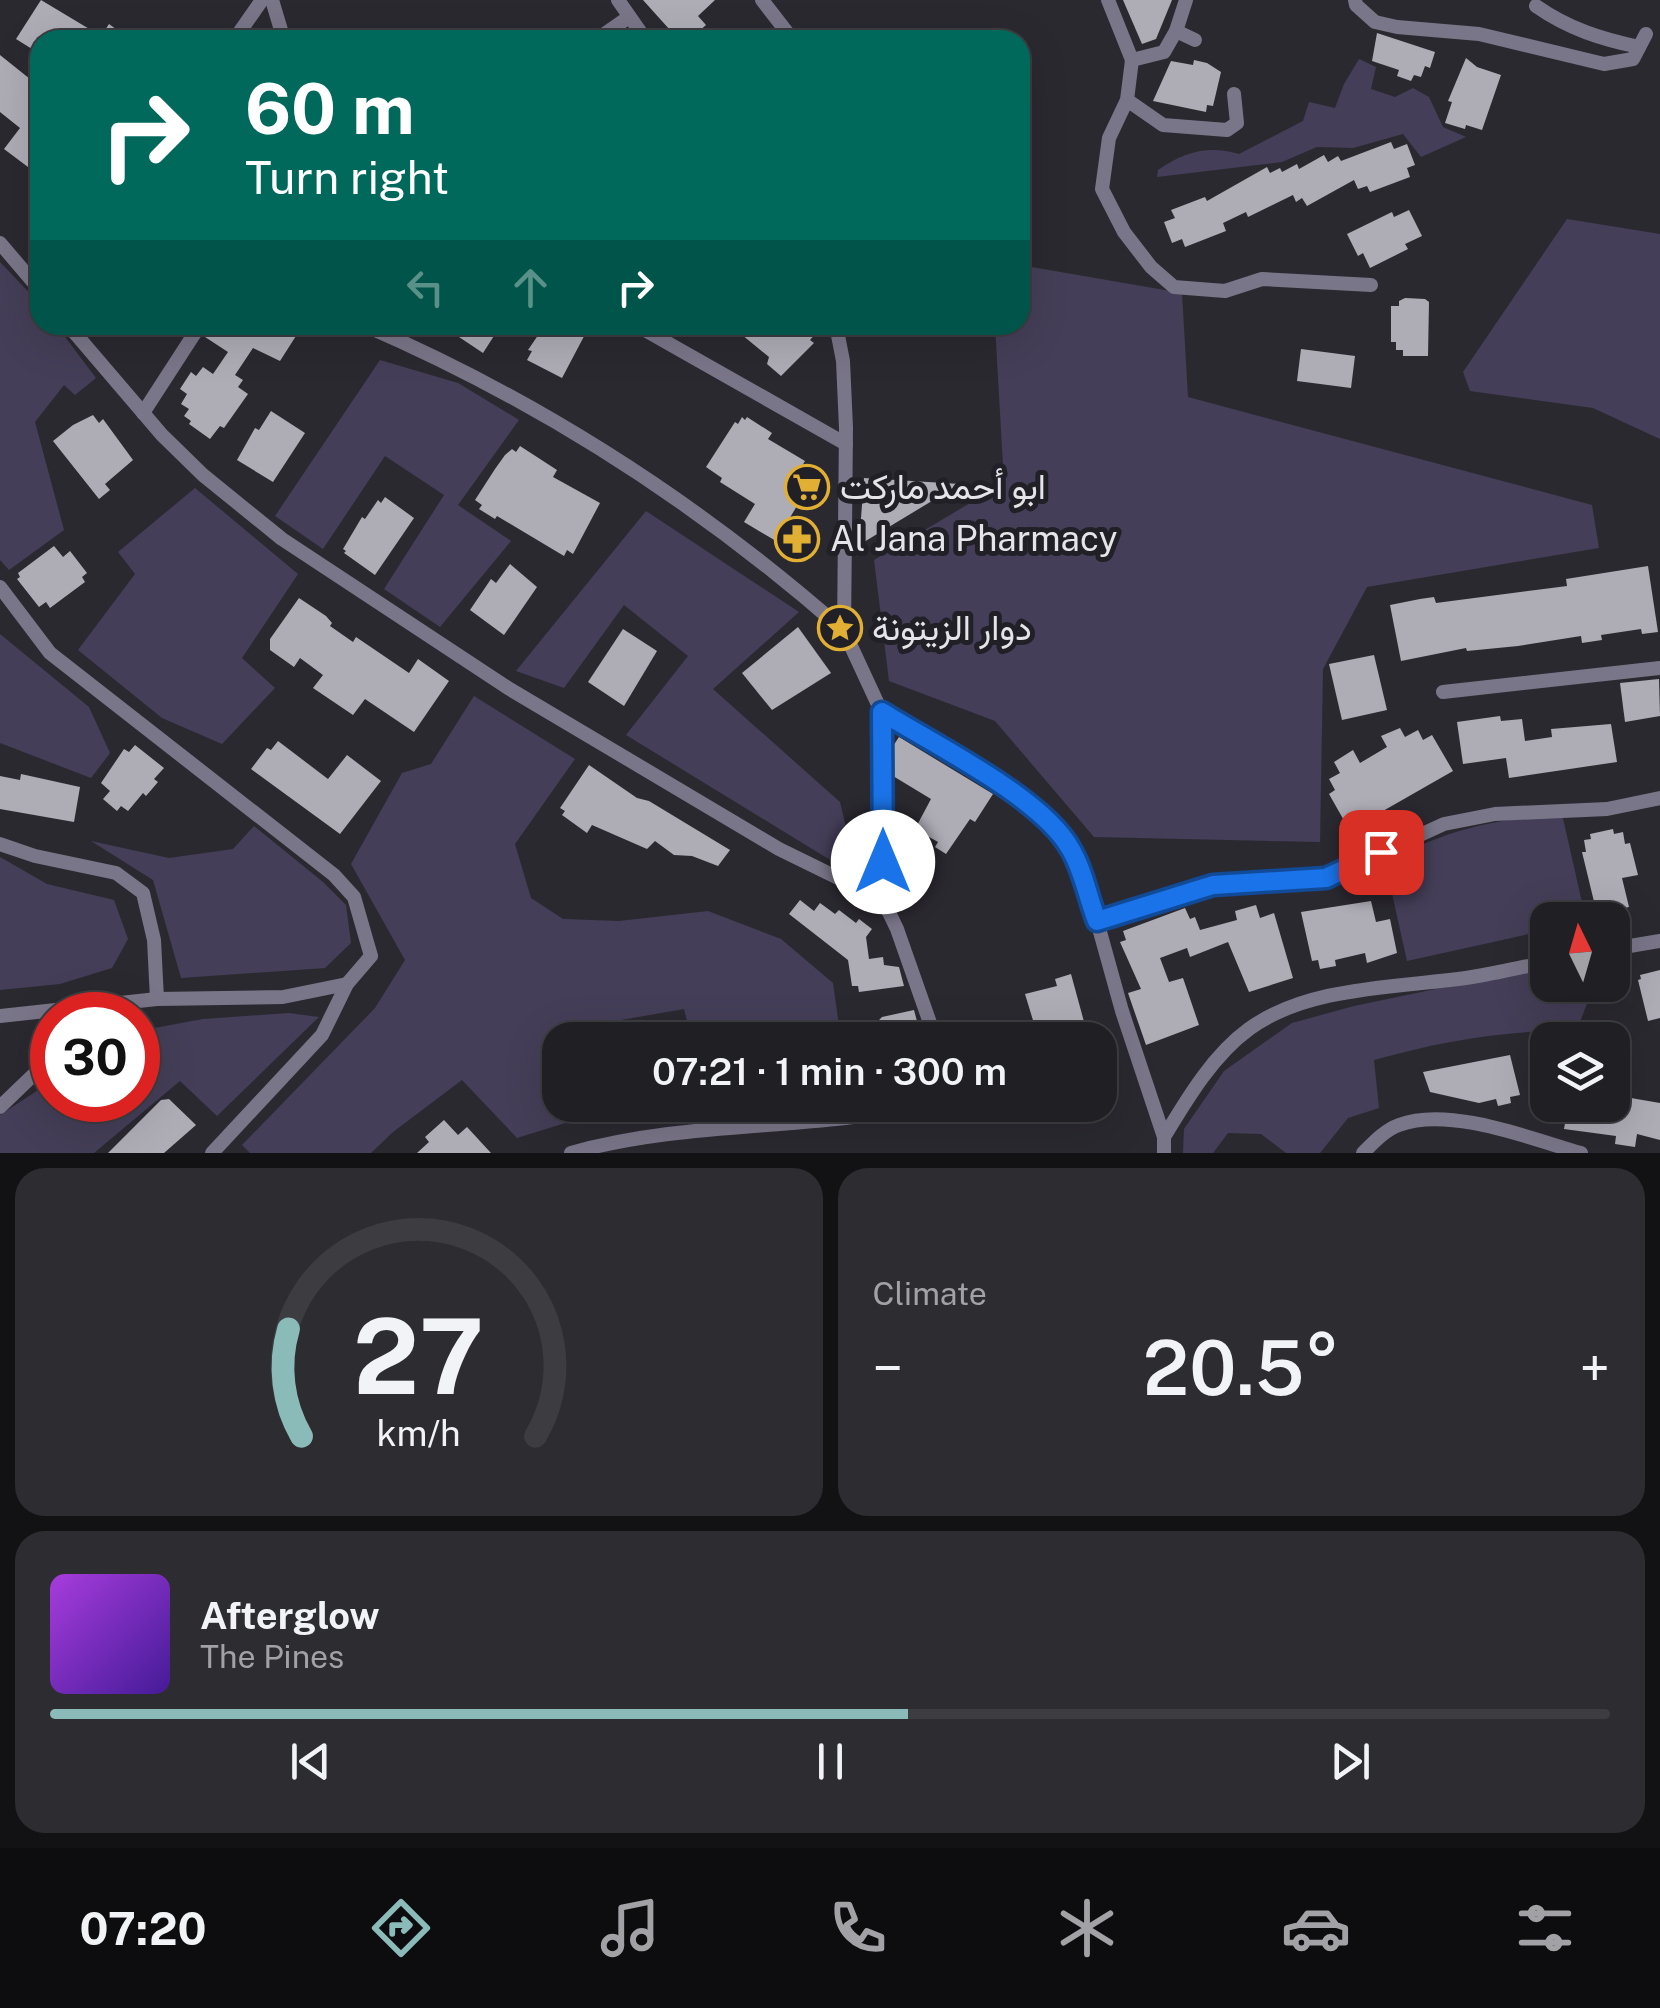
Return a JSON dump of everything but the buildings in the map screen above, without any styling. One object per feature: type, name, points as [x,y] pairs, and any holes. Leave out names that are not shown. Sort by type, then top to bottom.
[{"type":"street","points":[[241,30],[262,0]]},
{"type":"street","points":[[272,0],[281,30]]},
{"type":"street","points":[[618,0],[639,30]]},
{"type":"street","points":[[762,0],[784,30]]},
{"type":"street","points":[[1108,0],[1132,60],[1126,100],[1109,138],[1102,188],[1124,232],[1151,267],[1174,287],[1226,291],[1262,279],[1370,285]]},
{"type":"street","points":[[1132,60],[1164,52],[1186,0]]},
{"type":"street","points":[[1355,0],[1375,22],[1479,34],[1604,64],[1633,59],[1642,41],[1596,38],[1536,6]]},
{"type":"street","points":[[610,30],[629,16]]},
{"type":"street","points":[[1176,31],[1195,40]]},
{"type":"street","points":[[1126,100],[1163,125],[1227,130],[1237,123],[1234,94]]},
{"type":"street","points":[[0,243],[30,278]]},
{"type":"street","points":[[77,335],[202,475],[340,580],[508,688],[779,849],[883,900]]},
{"type":"street","points":[[143,413],[194,335]]},
{"type":"street","points":[[386,335],[462,370],[615,458],[722,532],[844,632],[882,712],[883,900],[930,1022]]},
{"type":"street","points":[[654,335],[846,444]]},
{"type":"street","points":[[838,335],[846,444],[844,632]]},
{"type":"street","points":[[0,588],[50,653],[354,897],[371,956],[347,984],[322,1035],[212,1153]]},
{"type":"street","points":[[1443,692],[1660,668]]},
{"type":"street","points":[[882,712],[996,782],[1046,820],[1070,848],[1097,921],[1164,1145]]},
{"type":"street","points":[[1097,921],[1213,885],[1326,878],[1444,824],[1495,814],[1607,809],[1660,798]]},
{"type":"street","points":[[0,844],[35,856],[116,873],[144,893],[154,940],[156,992]]},
{"type":"street","points":[[1630,946],[1660,940]]},
{"type":"street","points":[[1164,1145],[1201,1080],[1228,1046],[1284,1008],[1311,1000],[1530,966]]},
{"type":"street","points":[[160,1000],[283,998],[347,984]]},
{"type":"street","points":[[0,1016],[30,1014]]},
{"type":"street","points":[[0,1106],[30,1078]]},
{"type":"street","points":[[1363,1153],[1380,1135],[1400,1124],[1422,1121],[1500,1127],[1581,1153]]},
{"type":"street","points":[[571,1153],[705,1131],[805,1122]]},
{"type":"shaded area","points":[[1359,59],[1376,67],[1371,89],[1395,97],[1413,88],[1429,97],[1443,127],[1466,137],[1421,157],[1403,134],[1353,148],[1317,147],[1282,162],[1157,177],[1158,170],[1197,152],[1239,154],[1303,121],[1309,102],[1335,108]]},
{"type":"shaded area","points":[[1567,219],[1660,234],[1660,439],[1593,408],[1470,391],[1463,372]]},
{"type":"shaded area","points":[[0,262],[30,294],[30,335],[64,335],[96,378],[75,395],[64,385],[35,422],[64,530],[9,570],[0,560]]},
{"type":"shaded area","points":[[1030,267],[1182,293],[1188,397],[1592,505],[1599,548],[1367,587],[1323,669],[1320,842],[1094,837],[995,721],[889,681],[874,560],[1004,483],[996,335],[1030,335]]},
{"type":"shaded area","points":[[380,360],[458,383],[519,420],[458,505],[511,541],[440,627],[384,589],[444,495],[385,456],[323,549],[275,516]]},
{"type":"shaded area","points":[[195,488],[298,574],[242,658],[275,688],[222,744],[162,718],[78,650],[135,574],[118,552]]},
{"type":"shaded area","points":[[646,511],[799,612],[713,689],[840,802],[858,877],[626,735],[688,656],[624,605],[564,688],[516,671]]},
{"type":"shaded area","points":[[0,634],[89,707],[110,753],[91,778],[0,743]]},
{"type":"shaded area","points":[[474,696],[575,759],[515,844],[531,898],[563,919],[619,921],[708,911],[781,939],[833,983],[838,1022],[687,1022],[684,1009],[609,1022],[542,1022],[542,1122],[568,1122],[517,1138],[462,1080],[371,1153],[250,1153],[242,1145],[375,1008],[405,960],[351,864],[402,773],[431,764]]},
{"type":"shaded area","points":[[1562,814],[1582,902],[1530,902],[1530,934],[1407,961],[1385,862],[1471,828]]},
{"type":"shaded area","points":[[254,826],[346,905],[351,943],[325,968],[181,978],[153,880],[91,841],[169,858],[233,849]]},
{"type":"shaded area","points":[[0,857],[47,884],[114,900],[128,939],[112,968],[60,984],[0,990]]},
{"type":"shaded area","points":[[1530,970],[1530,1002],[1588,1002],[1580,1022],[1530,1022],[1530,1032],[1474,1038],[1374,1060],[1379,1108],[1348,1118],[1320,1153],[1286,1153],[1261,1134],[1228,1133],[1213,1153],[1183,1153],[1184,1129],[1224,1071],[1292,1023]]},
{"type":"shaded area","points":[[289,1013],[319,1017],[217,1116],[180,1081],[160,1098],[160,1027],[203,1019]]},
{"type":"shaded area","points":[[30,1095],[30,1122],[131,1122],[94,1153],[0,1153],[0,1115]]},
{"type":"place","name":"ابو أحمد ماركت","points":[[807,487]]},
{"type":"place","name":"Al Jana Pharmacy","points":[[797,539]]},
{"type":"place","name":"دوار الزيتونة","points":[[840,628]]},
{"type":"route","points":[[883,862],[882,712],[996,782],[1046,820],[1070,848],[1097,921],[1213,885],[1326,878],[1381,852]]}]
